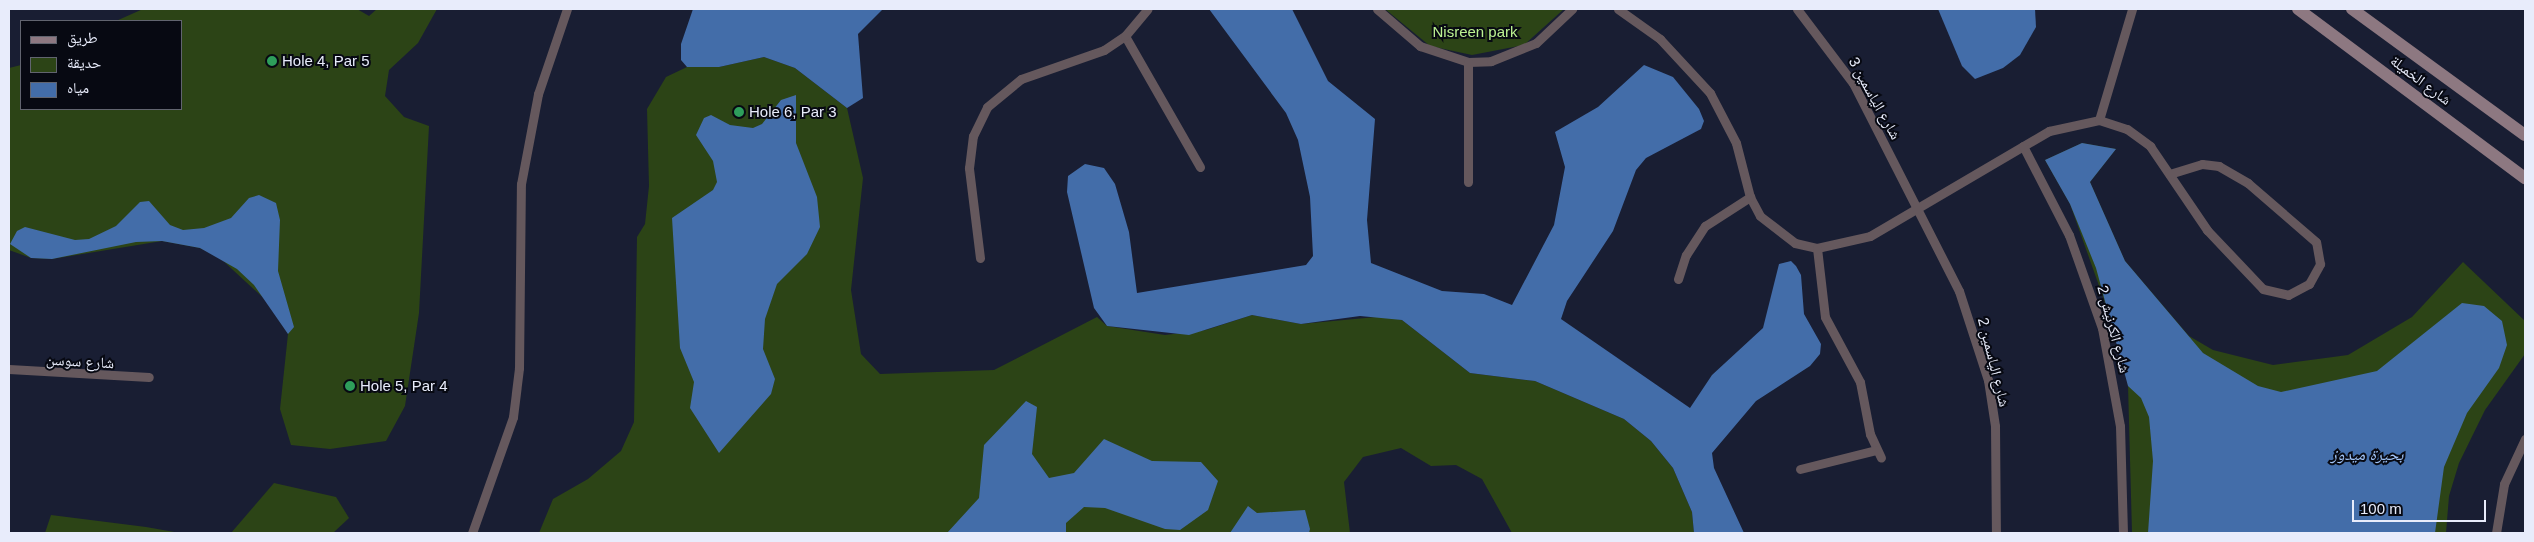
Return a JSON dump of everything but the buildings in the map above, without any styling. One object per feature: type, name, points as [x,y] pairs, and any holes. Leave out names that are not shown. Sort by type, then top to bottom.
[{"type":"main road","name":"شارع الخميلة","points":[[2298,9],[2525,178]]},
{"type":"main road","name":"شارع الخميلة","points":[[2352,9],[2525,135]]},
{"type":"street","points":[[472,533],[513,417],[520,368],[520,184],[538,94],[567,9]]},
{"type":"street","points":[[980,258],[969,168],[973,136],[987,107],[1021,79],[1082,61],[1125,36],[1148,9]]},
{"type":"street","points":[[1377,9],[1420,46],[1468,62],[1491,61],[1536,43],[1572,9]]},
{"type":"street","points":[[1618,9],[1660,39],[1710,93],[1736,142],[1750,197],[1760,216],[1776,232],[1817,248],[1870,236],[2023,146],[2063,125],[2099,120],[2139,137],[2170,174],[2213,238],[2263,289],[2288,295],[2309,284],[2320,264],[2316,242],[2235,172],[2202,164],[2170,174]]},
{"type":"street","name":"شارع الياسمين 3","points":[[1797,9],[1853,83],[1918,208]]},
{"type":"street","points":[[2099,120],[2132,9]]},
{"type":"street","points":[[1125,36],[1200,167]]},
{"type":"street","points":[[1468,62],[1468,182]]},
{"type":"street","name":"شارع الكرنيش 2","points":[[2023,146],[2069,235],[2102,328],[2120,426],[2123,533]]},
{"type":"street","points":[[1678,280],[1686,255],[1705,226],[1750,197]]},
{"type":"street","name":"شارع الياسمين 2","points":[[1918,208],[1959,291],[1988,380],[1999,473],[1996,533]]},
{"type":"street","points":[[1800,469],[1878,454],[1860,382],[1825,316],[1817,248]]},
{"type":"street","name":"شارع سوسن","points":[[9,369],[149,377]]},
{"type":"street","points":[[2496,533],[2504,484],[2525,439]]},
{"type":"green space","points":[[143,9],[357,9],[369,16],[377,9],[437,9],[418,43],[389,70],[385,96],[404,117],[429,126],[419,313],[405,406],[386,441],[330,449],[291,445],[280,409],[288,334],[271,305],[220,258],[200,248],[162,241],[52,259],[31,258],[9,250],[9,68],[20,65],[20,110],[182,110],[182,20],[118,20]]},
{"type":"green space","name":"Nisreen park","points":[[1385,9],[1564,9],[1524,45],[1472,55],[1430,46]]},
{"type":"green space","points":[[764,57],[795,68],[847,108],[863,178],[851,290],[861,354],[880,374],[994,370],[1097,317],[1107,326],[1165,335],[1206,330],[1252,315],[1301,324],[1387,316],[1402,320],[1470,373],[1535,381],[1624,419],[1651,441],[1673,468],[1692,512],[1694,533],[1512,533],[1482,479],[1456,465],[1431,466],[1401,448],[1363,457],[1344,482],[1350,533],[539,533],[553,499],[588,479],[621,451],[634,422],[637,237],[645,224],[649,186],[647,109],[666,77],[687,67],[719,67]]},
{"type":"green space","name":"بحيرة ميدوز","points":[[2082,143],[2116,149],[2090,182],[2125,261],[2189,336],[2213,350],[2273,365],[2348,355],[2412,317],[2463,262],[2525,321],[2525,354],[2485,410],[2459,463],[2449,496],[2446,533],[2132,533],[2128,385],[2114,328],[2070,204],[2045,160]]},
{"type":"green space","points":[[274,483],[336,497],[349,518],[333,533],[231,533]]},
{"type":"green space","points":[[51,515],[146,527],[180,533],[45,533]]},
{"type":"water","points":[[693,9],[883,9],[858,34],[863,98],[847,108],[795,68],[764,57],[719,67],[687,67],[681,60],[681,44]]},
{"type":"water","points":[[1209,9],[1292,9],[1328,81],[1375,119],[1367,220],[1371,263],[1442,291],[1484,294],[1512,305],[1554,225],[1565,167],[1555,132],[1598,107],[1644,65],[1673,77],[1699,109],[1704,121],[1701,129],[1646,158],[1636,170],[1613,231],[1567,301],[1561,319],[1690,408],[1712,375],[1763,328],[1779,264],[1791,261],[1796,266],[1801,275],[1804,314],[1821,344],[1820,354],[1810,366],[1756,401],[1712,453],[1714,468],[1744,533],[1694,533],[1692,512],[1673,468],[1651,441],[1624,419],[1535,381],[1470,373],[1402,320],[1360,316],[1301,324],[1252,315],[1189,335],[1107,326],[1094,308],[1067,192],[1068,176],[1085,164],[1104,168],[1115,184],[1129,232],[1137,293],[1306,265],[1313,256],[1310,197],[1298,140],[1286,113]]},
{"type":"water","points":[[1938,9],[2035,9],[2036,27],[2020,55],[2003,68],[1975,79],[1962,66]]},
{"type":"water","points":[[796,95],[796,143],[817,197],[820,227],[807,254],[777,284],[765,319],[763,349],[775,379],[771,394],[719,453],[690,408],[694,382],[680,348],[672,218],[713,190],[717,182],[713,161],[696,135],[704,118],[711,115],[730,125],[753,128],[762,124],[781,100]]},
{"type":"water","name":"بحيرة ميدوز","points":[[2082,143],[2116,149],[2090,182],[2125,261],[2203,353],[2258,386],[2281,392],[2377,371],[2462,303],[2484,306],[2502,321],[2507,345],[2499,368],[2467,413],[2444,467],[2435,533],[2148,533],[2153,461],[2149,417],[2141,398],[2128,386],[2096,268],[2070,204],[2045,160]]},
{"type":"water","points":[[259,195],[276,203],[280,220],[278,271],[294,327],[288,334],[254,285],[237,269],[200,248],[162,241],[136,242],[52,259],[31,258],[10,244],[17,231],[25,227],[75,240],[89,239],[116,226],[140,202],[149,201],[170,225],[183,230],[204,228],[231,218],[249,198]]},
{"type":"water","points":[[1026,401],[1037,407],[1032,454],[1049,478],[1074,473],[1104,439],[1152,461],[1201,462],[1218,481],[1208,510],[1180,530],[1165,529],[1105,508],[1084,507],[1066,523],[1066,533],[947,533],[979,498],[984,445]]},
{"type":"water","points":[[1248,506],[1257,513],[1305,510],[1310,529],[1309,533],[1230,533]]},
{"type":"place","name":"Hole 4, Par 5","points":[[272,61]]},
{"type":"place","name":"Hole 6, Par 3","points":[[739,112]]},
{"type":"place","name":"Hole 5, Par 4","points":[[350,386]]}]
